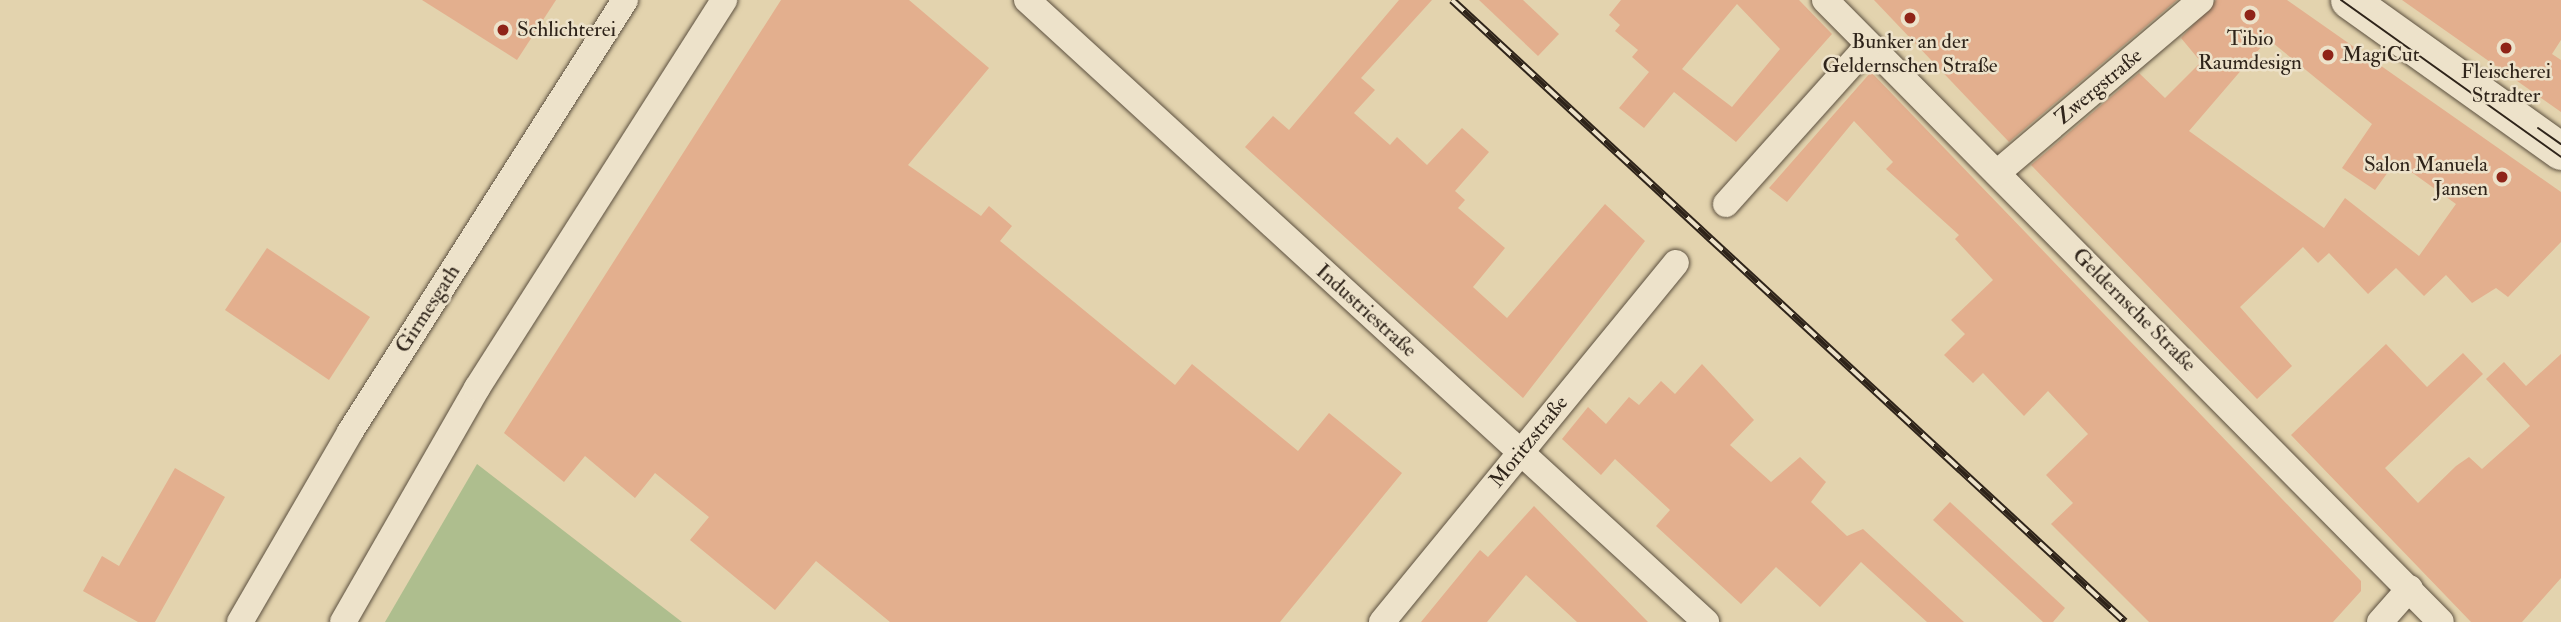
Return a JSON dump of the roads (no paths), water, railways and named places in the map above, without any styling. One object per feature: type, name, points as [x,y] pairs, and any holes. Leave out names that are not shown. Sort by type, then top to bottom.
[{"type":"street","name":"Girmesgath","points":[[240,622],[350,432],[625,0]]},
{"type":"street","points":[[343,622],[477,388],[724,0]]},
{"type":"street","name":"Industriestraße","points":[[1027,0],[1706,622]]},
{"type":"street","name":"Geldernsche Straße","points":[[1825,0],[1867,47],[1997,173],[2441,622]]},
{"type":"street","name":"Zwergstraße","points":[[1997,173],[2201,0]]},
{"type":"street","points":[[2349,0],[2561,151]]},
{"type":"street","points":[[1727,204],[1867,47]]},
{"type":"street","name":"Moritzstraße","points":[[1382,622],[1676,263]]},
{"type":"street","points":[[2380,622],[2410,588]]},
{"type":"tram line","points":[[2341,0],[2561,157]]},
{"type":"tram line","points":[[2538,128],[2561,144]]},
{"type":"railway","points":[[1452,0],[2125,622]]},
{"type":"place","name":"Tibio Raumdesign","points":[[2250,15]]},
{"type":"place","name":"Bunker an der Geldernschen Straße","points":[[1910,18]]},
{"type":"place","name":"Schlichterei","points":[[503,30]]},
{"type":"place","name":"Fleischerei Stradter","points":[[2506,48]]},
{"type":"place","name":"MagiCut","points":[[2328,55]]},
{"type":"place","name":"Salon Manuela Jansen","points":[[2502,177]]}]
